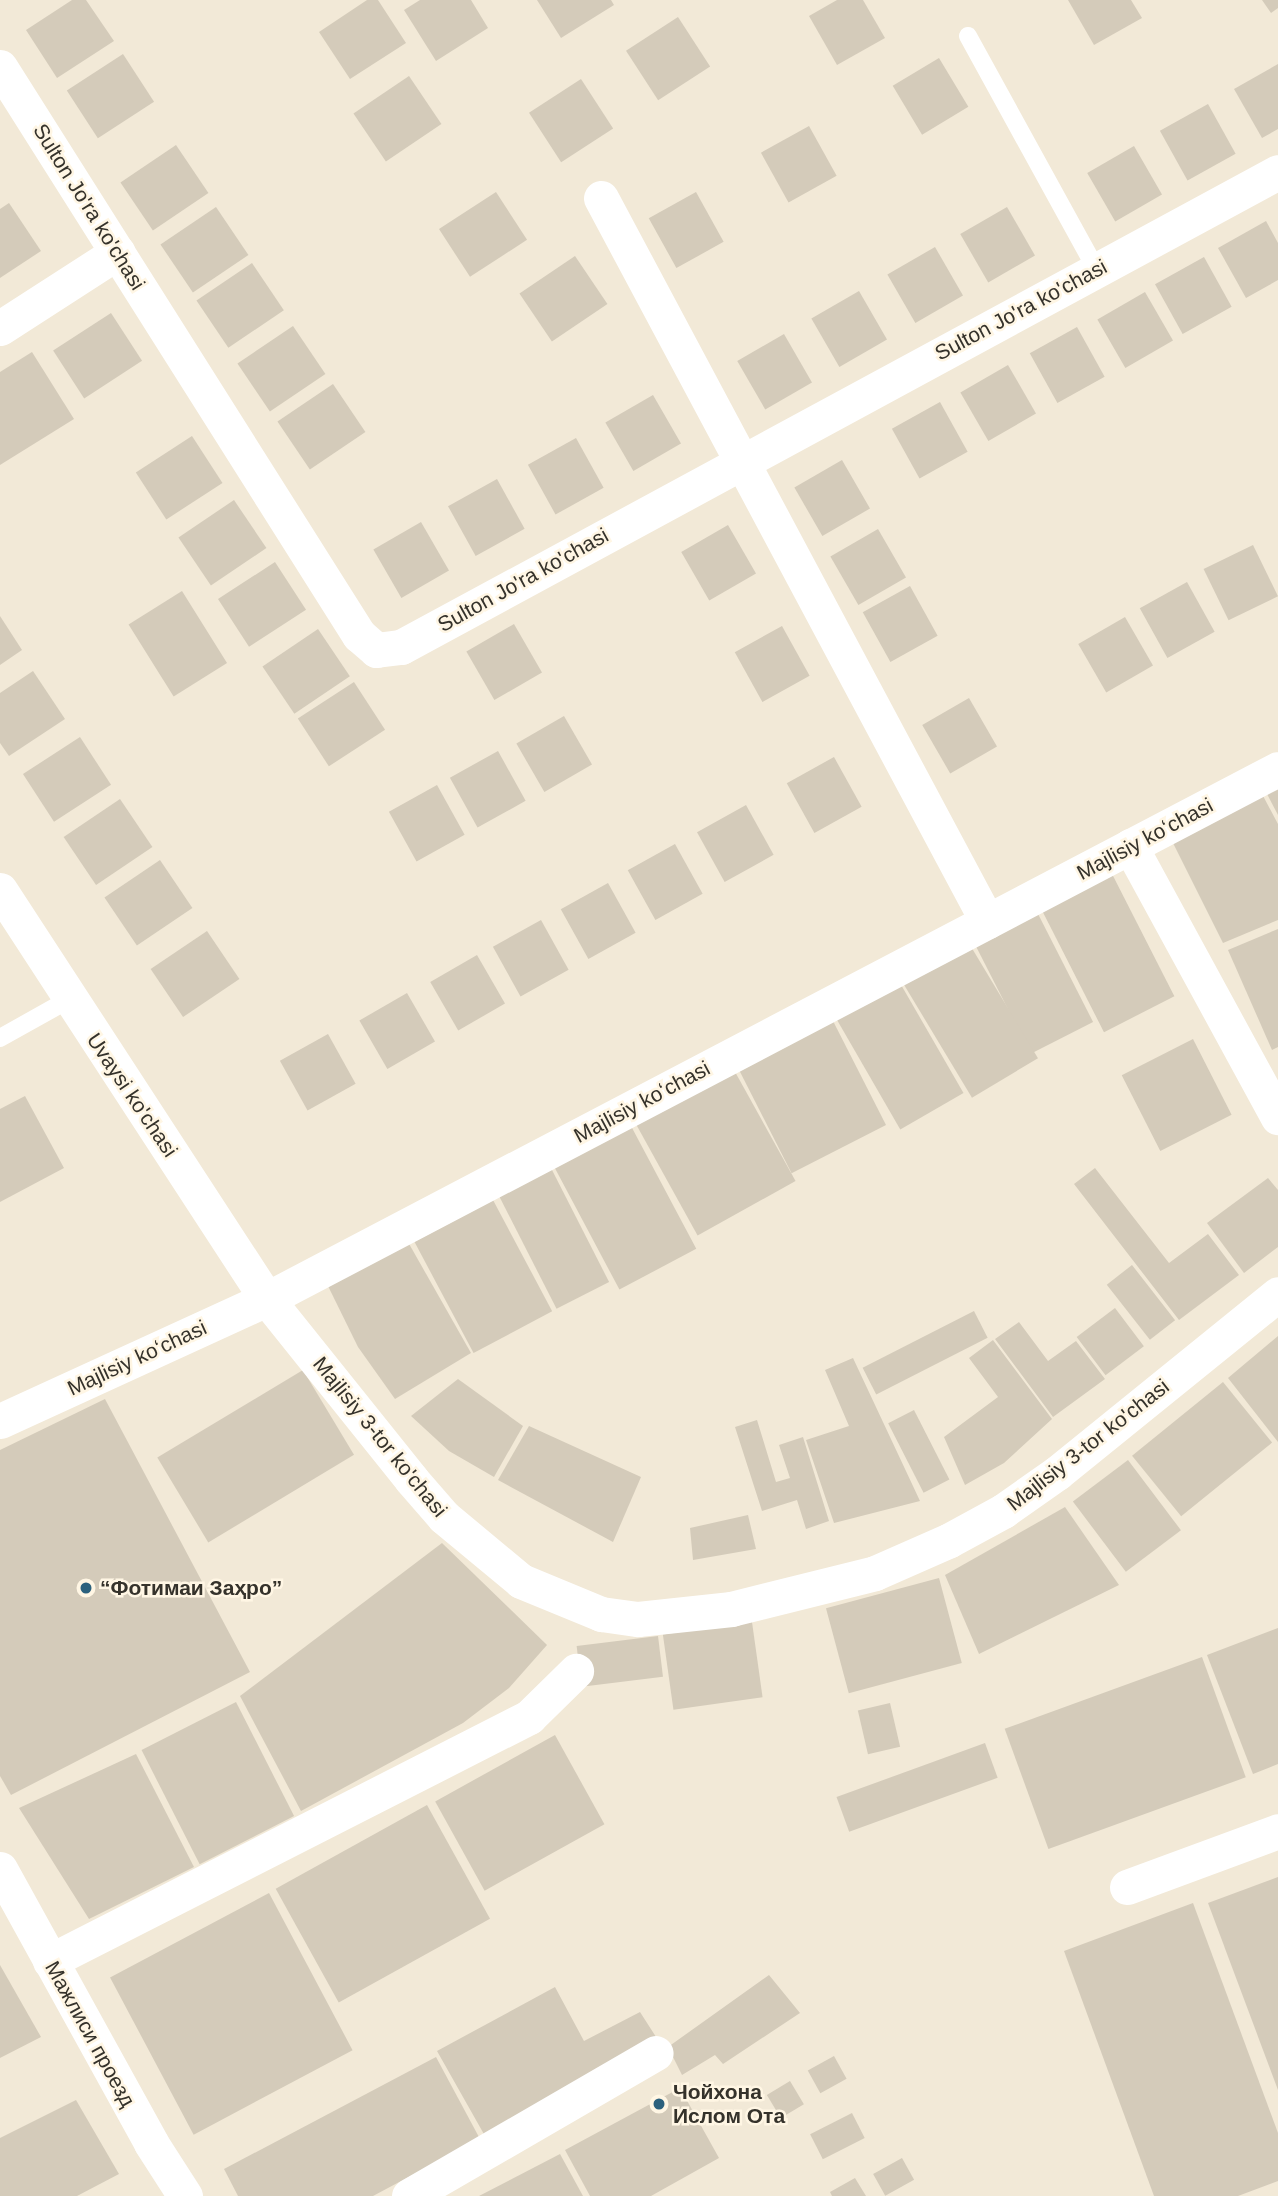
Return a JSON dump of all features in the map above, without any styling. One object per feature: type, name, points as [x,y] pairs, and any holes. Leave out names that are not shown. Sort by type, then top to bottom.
[{"type":"street","name":"Sulton Jo'ra ko'chasi","points":[[0,67],[359,635],[376,650],[401,647],[1278,172]]},
{"type":"street","points":[[601,198],[987,921]]},
{"type":"street","points":[[0,328],[118,252]]},
{"type":"street","name":"Majlisiy koʻchasi","points":[[0,1421],[267,1298],[1278,769]]},
{"type":"street","points":[[1130,846],[1278,1117]]},
{"type":"street","name":"Uvaysi ko'chasi","points":[[0,890],[68,1000],[267,1298]]},
{"type":"street","name":"Majlisiy 3-tor ko'chasi","points":[[267,1298],[411,1479],[472,1542],[521,1581],[563,1601],[601,1614],[638,1619],[731,1609],[822,1587],[875,1573],[948,1541],[1003,1511],[1057,1473],[1278,1294]]},
{"type":"street","points":[[50,1961],[529,1717],[576,1671]]},
{"type":"street","points":[[1126,1887],[1278,1831]]},
{"type":"street","name":"Мажлиси проезд","points":[[0,1868],[175,2193]]},
{"type":"street","points":[[409,2196],[656,2053]]},
{"type":"lane","points":[[968,36],[1096,269]]},
{"type":"lane","points":[[0,1038],[68,1000]]},
{"type":"building","points":[[72,0],[86,0],[114,41],[57,78],[26,30]]},
{"type":"building","points":[[367,0],[378,0],[406,43],[350,79],[319,32]]},
{"type":"building","points":[[420,0],[471,0],[488,28],[436,61],[404,10]]},
{"type":"building","points":[[537,0],[611,0],[614,5],[561,38]]},
{"type":"building","points":[[837,0],[863,0],[885,38],[837,65],[809,16]]},
{"type":"building","points":[[1068,0],[1131,0],[1142,18],[1094,45]]},
{"type":"building","points":[[1262,0],[1278,0],[1278,8],[1271,13]]},
{"type":"building","points":[[678,17],[710,66],[658,100],[626,51]]},
{"type":"building","points":[[123,54],[154,102],[98,138],[67,90]]},
{"type":"building","points":[[939,58],[968,107],[922,135],[893,86]]},
{"type":"building","points":[[1278,64],[1278,129],[1262,138],[1234,89]]},
{"type":"building","points":[[409,76],[441,124],[386,162],[353,113]]},
{"type":"building","points":[[581,79],[613,128],[561,162],[529,113]]},
{"type":"building","points":[[1208,104],[1236,154],[1188,181],[1160,131]]},
{"type":"building","points":[[809,126],[837,176],[789,203],[761,153]]},
{"type":"building","points":[[176,145],[208,193],[153,231],[120,182]]},
{"type":"building","points":[[1134,146],[1162,194],[1115,221],[1087,173]]},
{"type":"building","points":[[496,192],[527,240],[470,277],[439,229]]},
{"type":"building","points":[[696,192],[724,242],[676,268],[649,218]]},
{"type":"building","points":[[9,203],[41,251],[0,278],[0,209]]},
{"type":"building","points":[[216,207],[248,255],[193,293],[160,244]]},
{"type":"building","points":[[1007,207],[1035,255],[988,282],[960,234]]},
{"type":"building","points":[[1266,221],[1278,243],[1278,280],[1246,298],[1218,248]]},
{"type":"building","points":[[935,247],[963,295],[915,323],[887,274]]},
{"type":"building","points":[[575,256],[607,304],[552,342],[519,293]]},
{"type":"building","points":[[1204,257],[1232,307],[1183,334],[1155,284]]},
{"type":"building","points":[[252,263],[284,310],[228,348],[196,300]]},
{"type":"building","points":[[859,291],[887,339],[839,367],[811,318]]},
{"type":"building","points":[[1145,292],[1173,340],[1125,368],[1097,320]]},
{"type":"building","points":[[111,313],[142,361],[84,398],[53,351]]},
{"type":"building","points":[[293,326],[325,374],[270,412],[237,363]]},
{"type":"building","points":[[1077,327],[1105,377],[1057,403],[1030,353]]},
{"type":"building","points":[[784,334],[812,382],[765,409],[737,361]]},
{"type":"building","points":[[32,352],[74,419],[0,465],[0,372]]},
{"type":"building","points":[[1008,365],[1036,413],[988,441],[960,393]]},
{"type":"building","points":[[333,384],[365,432],[310,470],[277,421]]},
{"type":"building","points":[[653,395],[681,443],[633,471],[605,423]]},
{"type":"building","points":[[940,402],[968,452],[920,479],[892,429]]},
{"type":"building","points":[[192,436],[222,483],[166,519],[136,472]]},
{"type":"building","points":[[576,438],[604,488],[556,515],[528,465]]},
{"type":"building","points":[[842,460],[870,508],[822,536],[794,487]]},
{"type":"building","points":[[497,479],[525,529],[476,556],[448,506]]},
{"type":"building","points":[[234,500],[266,548],[211,586],[178,537]]},
{"type":"building","points":[[421,522],[449,570],[401,598],[373,550]]},
{"type":"building","points":[[728,525],[756,573],[709,600],[681,552]]},
{"type":"building","points":[[878,529],[906,577],[858,605],[830,556]]},
{"type":"building","points":[[1253,545],[1278,596],[1229,620],[1204,569]]},
{"type":"building","points":[[275,562],[306,610],[249,647],[218,599]]},
{"type":"building","points":[[1187,582],[1215,632],[1167,658],[1140,608]]},
{"type":"building","points":[[910,586],[938,636],[890,662],[863,612]]},
{"type":"building","points":[[182,591],[227,663],[174,696],[129,624]]},
{"type":"building","points":[[0,616],[22,650],[0,665]]},
{"type":"building","points":[[1125,617],[1153,665],[1106,692],[1078,644]]},
{"type":"building","points":[[514,624],[542,672],[494,700],[466,652]]},
{"type":"building","points":[[782,626],[810,676],[762,702],[735,652]]},
{"type":"building","points":[[318,629],[350,676],[294,714],[262,666]]},
{"type":"building","points":[[33,671],[65,719],[9,756],[0,743],[0,693]]},
{"type":"building","points":[[354,682],[385,730],[329,766],[298,718]]},
{"type":"building","points":[[969,698],[997,746],[950,773],[922,725]]},
{"type":"building","points":[[564,716],[592,764],[544,792],[516,744]]},
{"type":"building","points":[[80,737],[111,785],[54,822],[23,774]]},
{"type":"building","points":[[498,751],[526,801],[478,828],[450,778]]},
{"type":"building","points":[[834,757],[862,807],[814,833],[787,783]]},
{"type":"building","points":[[437,785],[465,835],[417,862],[389,812]]},
{"type":"building","points":[[1278,786],[1278,815],[1266,792]]},
{"type":"building","points":[[1262,794],[1278,824],[1278,920],[1223,943],[1172,841]]},
{"type":"building","points":[[120,799],[152,847],[96,885],[64,837]]},
{"type":"building","points":[[746,805],[774,855],[725,882],[697,832]]},
{"type":"building","points":[[675,844],[703,894],[655,920],[628,870]]},
{"type":"building","points":[[160,860],[192,908],[137,946],[104,897]]},
{"type":"building","points":[[1109,868],[1174,996],[1104,1032],[1039,904]]},
{"type":"building","points":[[608,883],[636,933],[588,959],[561,909]]},
{"type":"building","points":[[1035,908],[1093,1022],[1031,1054],[973,940]]},
{"type":"building","points":[[541,920],[569,970],[521,997],[493,947]]},
{"type":"building","points":[[1278,929],[1278,1047],[1272,1050],[1228,950]]},
{"type":"building","points":[[207,931],[239,979],[183,1017],[151,969]]},
{"type":"building","points":[[970,945],[1038,1058],[972,1098],[904,985]]},
{"type":"building","points":[[477,955],[505,1003],[458,1030],[430,982]]},
{"type":"building","points":[[900,983],[964,1093],[900,1129],[837,1020]]},
{"type":"building","points":[[407,993],[435,1041],[387,1069],[359,1021]]},
{"type":"building","points":[[832,1019],[886,1125],[792,1173],[738,1067]]},
{"type":"building","points":[[328,1034],[356,1084],[308,1111],[280,1061]]},
{"type":"building","points":[[1193,1039],[1232,1115],[1160,1151],[1122,1075]]},
{"type":"building","points":[[734,1070],[796,1181],[698,1235],[636,1124]]},
{"type":"building","points":[[25,1096],[64,1168],[0,1202],[0,1109]]},
{"type":"building","points":[[631,1126],[696,1249],[619,1290],[554,1167]]},
{"type":"building","points":[[551,1168],[609,1282],[557,1309],[498,1195]]},
{"type":"building","points":[[1095,1168],[1169,1263],[1208,1234],[1239,1275],[1179,1320],[1074,1184]]},
{"type":"building","points":[[1268,1178],[1278,1190],[1278,1247],[1244,1273],[1207,1223]]},
{"type":"building","points":[[493,1200],[552,1311],[474,1353],[414,1242]]},
{"type":"building","points":[[408,1242],[471,1353],[395,1399],[358,1347],[328,1286]]},
{"type":"building","points":[[1132,1265],[1175,1320],[1150,1340],[1107,1285]]},
{"type":"building","points":[[1115,1308],[1144,1346],[1106,1375],[1077,1337]]},
{"type":"building","points":[[974,1311],[988,1338],[876,1394],[863,1368]]},
{"type":"building","points":[[1019,1322],[1048,1361],[1076,1341],[1105,1379],[1053,1417],[995,1339]]},
{"type":"building","points":[[1278,1336],[1278,1442],[1228,1378]]},
{"type":"building","points":[[993,1340],[1052,1419],[1004,1463],[965,1485],[944,1437],[998,1397],[969,1358]]},
{"type":"building","points":[[853,1358],[920,1501],[834,1523],[806,1440],[849,1426],[825,1370]]},
{"type":"building","points":[[303,1370],[354,1455],[208,1542],[157,1458]]},
{"type":"building","points":[[458,1379],[523,1426],[494,1477],[449,1451],[411,1416]]},
{"type":"building","points":[[1223,1382],[1272,1443],[1181,1516],[1132,1456]]},
{"type":"building","points":[[105,1399],[250,1672],[11,1795],[0,1776],[0,1450]]},
{"type":"building","points":[[914,1410],[949,1479],[924,1493],[888,1423]]},
{"type":"building","points":[[757,1420],[776,1482],[790,1478],[779,1445],[803,1437],[829,1521],[806,1529],[797,1500],[762,1511],[735,1427]]},
{"type":"building","points":[[529,1426],[641,1477],[613,1542],[498,1480]]},
{"type":"building","points":[[1128,1460],[1181,1530],[1126,1572],[1073,1502]]},
{"type":"building","points":[[1065,1507],[1119,1585],[979,1654],[945,1575]]},
{"type":"building","points":[[748,1515],[756,1549],[693,1560],[690,1528]]},
{"type":"building","points":[[442,1543],[547,1645],[509,1688],[463,1723],[301,1811],[240,1696]]},
{"type":"building","points":[[939,1578],[962,1663],[849,1693],[826,1608]]},
{"type":"building","points":[[752,1622],[763,1697],[673,1710],[663,1635]]},
{"type":"building","points":[[1278,1628],[1278,1764],[1253,1774],[1207,1655]]},
{"type":"building","points":[[658,1636],[663,1677],[582,1687],[577,1646]]},
{"type":"building","points":[[1202,1657],[1246,1777],[1048,1849],[1005,1729]]},
{"type":"building","points":[[236,1702],[294,1816],[200,1864],[142,1750]]},
{"type":"building","points":[[890,1703],[900,1747],[868,1754],[858,1710]]},
{"type":"building","points":[[555,1735],[604,1824],[485,1891],[435,1801]]},
{"type":"building","points":[[985,1743],[998,1778],[849,1832],[837,1797]]},
{"type":"building","points":[[136,1754],[194,1867],[89,1919],[19,1808]]},
{"type":"building","points":[[427,1805],[490,1919],[339,2003],[276,1889]]},
{"type":"building","points":[[1278,1877],[1278,2090],[1208,1903]]},
{"type":"building","points":[[269,1893],[353,2050],[194,2135],[110,1978]]},
{"type":"building","points":[[1193,1903],[1278,2133],[1278,2181],[1238,2196],[1154,2196],[1064,1951]]},
{"type":"building","points":[[0,1965],[41,2037],[0,2058]]},
{"type":"building","points":[[769,1975],[800,2013],[723,2064],[715,2055],[682,2075],[668,2047]]},
{"type":"building","points":[[555,1987],[584,2041],[640,2012],[658,2040],[485,2136],[437,2051]]},
{"type":"building","points":[[834,2056],[847,2079],[820,2093],[808,2071]]},
{"type":"building","points":[[436,2057],[480,2139],[373,2196],[238,2196],[224,2169]]},
{"type":"building","points":[[790,2081],[804,2104],[781,2118],[767,2095]]},
{"type":"building","points":[[680,2088],[719,2158],[651,2196],[590,2196],[565,2150]]},
{"type":"building","points":[[76,2100],[119,2174],[77,2196],[0,2196],[0,2138]]},
{"type":"building","points":[[852,2113],[865,2138],[823,2159],[810,2134]]},
{"type":"building","points":[[560,2154],[583,2196],[479,2196]]},
{"type":"building","points":[[902,2158],[914,2180],[885,2196],[873,2174]]},
{"type":"building","points":[[855,2178],[866,2196],[832,2196],[830,2192]]},
{"type":"place","name":"“Фотимаи Заҳро”","points":[[86,1588]]},
{"type":"place","name":"Чойхона Ислом Ота","points":[[659,2104]]}]
